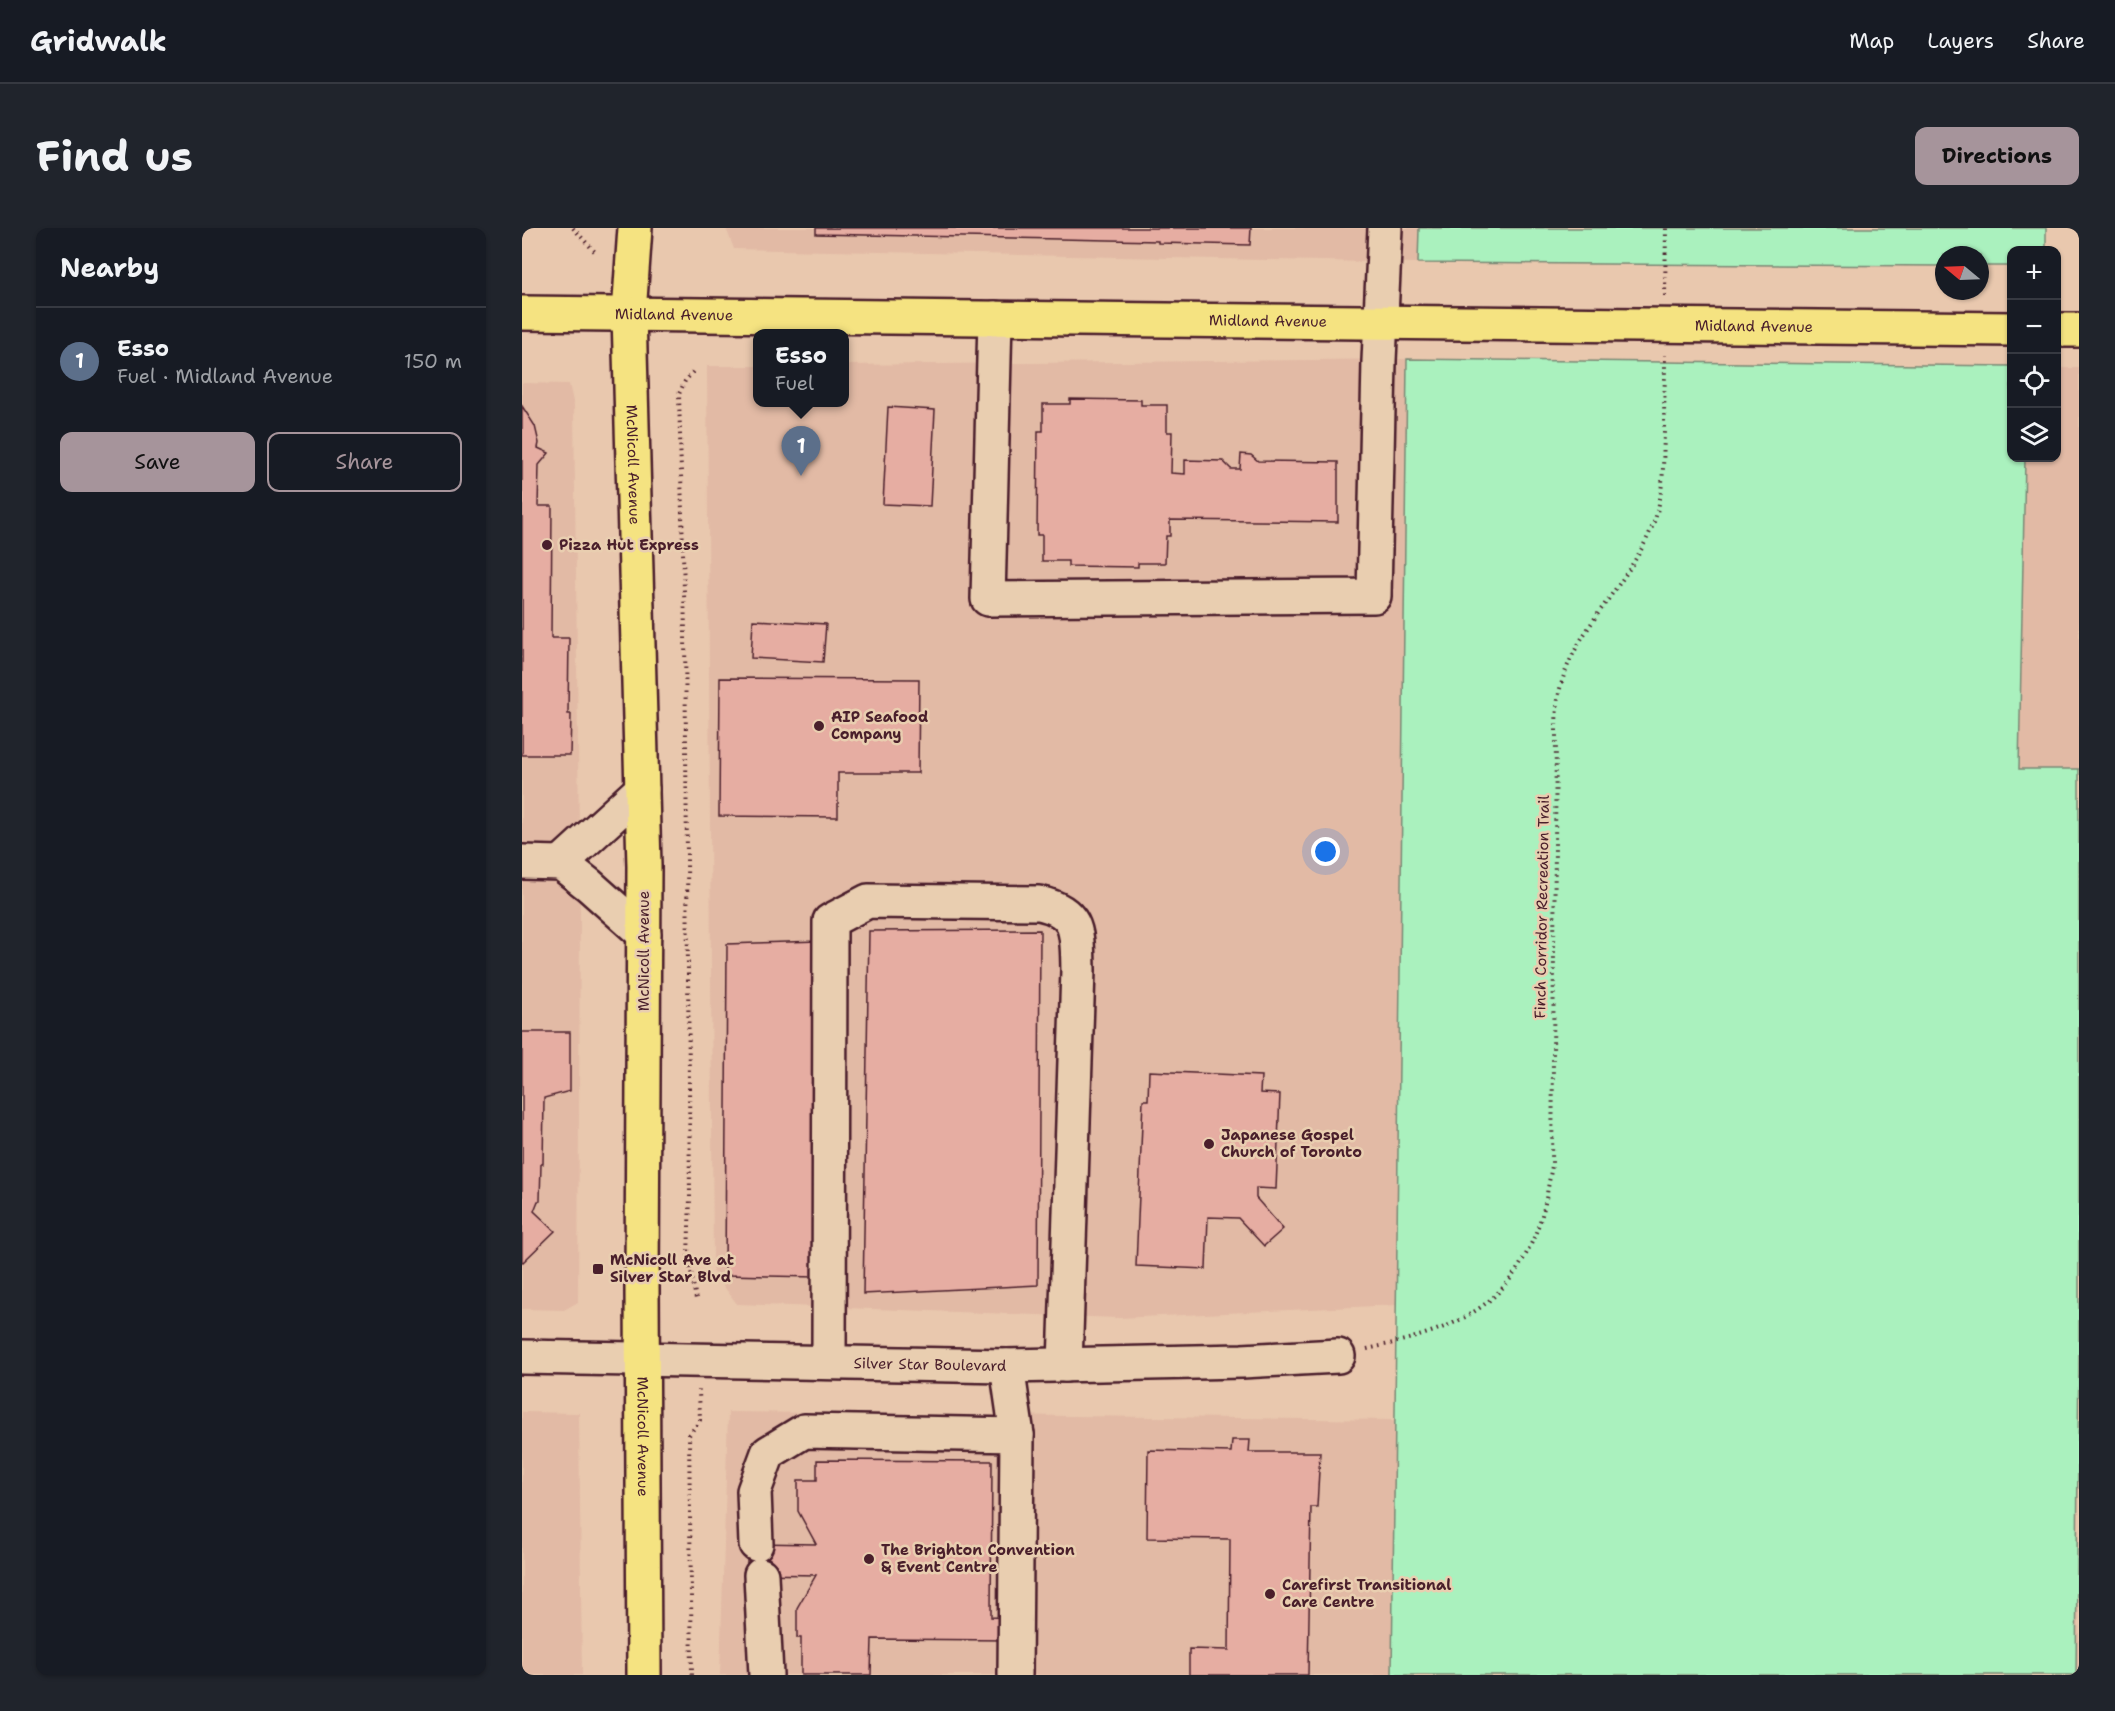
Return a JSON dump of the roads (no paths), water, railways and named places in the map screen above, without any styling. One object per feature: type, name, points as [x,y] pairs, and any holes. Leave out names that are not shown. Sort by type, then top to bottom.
[{"type":"main road","name":"McNicoll Avenue","points":[[635,228],[629,314],[644,934],[644,1675]]},
{"type":"main road","name":"Midland Avenue","points":[[522,313],[2007,329]]},
{"type":"main road","points":[[2061,330],[2079,330]]},
{"type":"street","points":[[995,318],[988,599],[1374,596],[1380,323],[1385,228]]},
{"type":"street","points":[[561,863],[642,789]]},
{"type":"street","points":[[522,862],[561,863],[644,934]]},
{"type":"street","points":[[829,1362],[830,921],[868,901],[1039,903],[1056,907],[1069,917],[1077,937],[1078,970],[1065,1365]]},
{"type":"street","name":"Silver Star Boulevard","points":[[522,1357],[1007,1366],[1242,1361],[1338,1356]]},
{"type":"street","points":[[1007,1366],[1017,1435],[1015,1675]]},
{"type":"street","points":[[766,1675],[754,1491],[768,1453],[804,1431],[1017,1435]]},
{"type":"place","name":"Esso","points":[[801,476]]},
{"type":"place","name":"Pizza Hut Express","points":[[547,545]]},
{"type":"place","name":"AIP Seafood Company","points":[[819,726]]},
{"type":"place","name":"Japanese Gospel Church of Toronto","points":[[1209,1144]]},
{"type":"place","name":"McNicoll Ave at Silver Star Blvd","points":[[598,1269]]},
{"type":"place","name":"The Brighton Convention & Event Centre","points":[[869,1559]]},
{"type":"place","name":"Carefirst Transitional Care Centre","points":[[1270,1594]]}]
